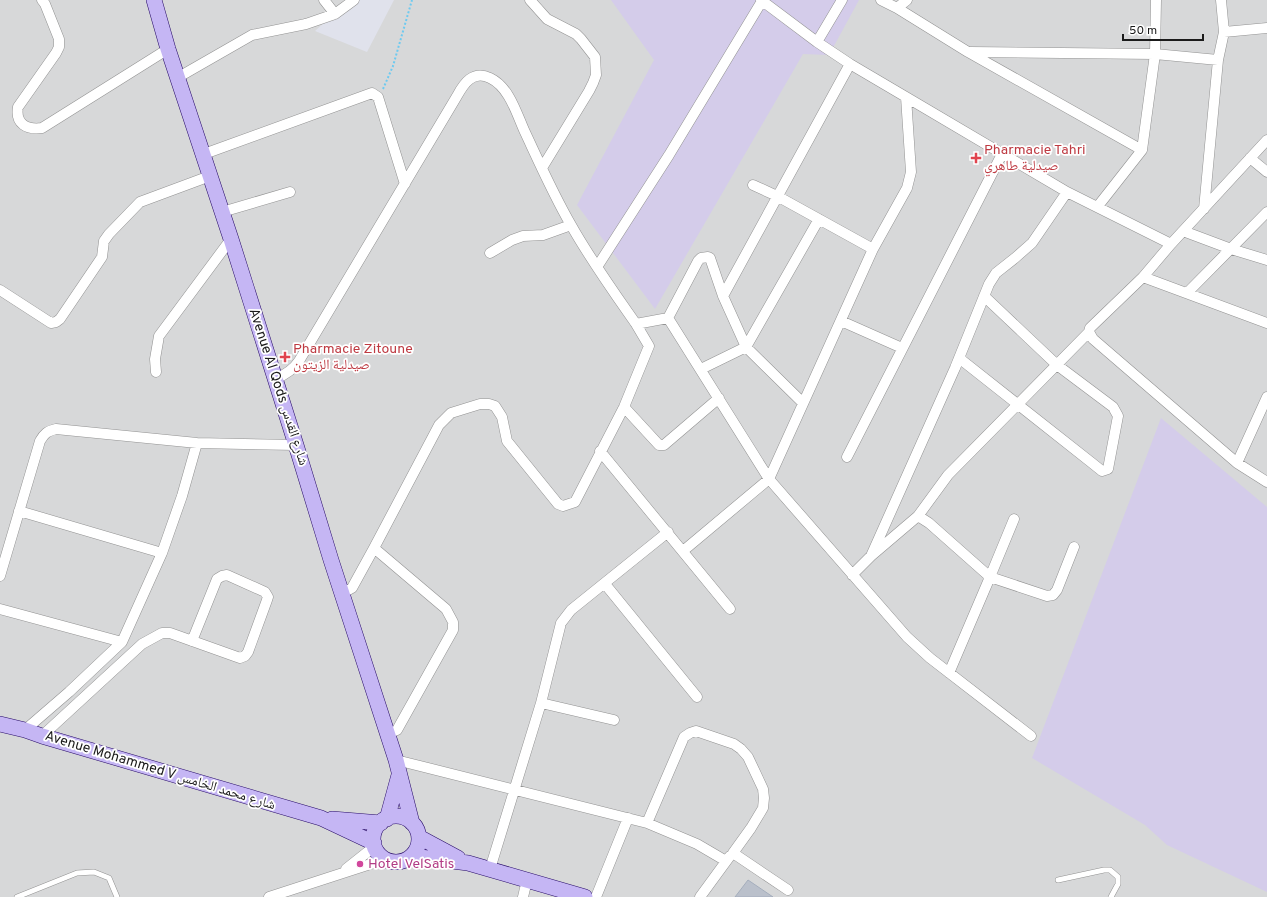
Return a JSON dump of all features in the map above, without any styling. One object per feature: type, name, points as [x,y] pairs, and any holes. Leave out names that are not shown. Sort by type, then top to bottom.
[{"type":"street","points":[[42,0],[59,40],[59,47],[18,107],[18,119],[26,127],[33,129],[42,128],[168,49]]},
{"type":"street","name":"Avenue Al Qods شارع القدس","points":[[154,0],[177,78],[204,154],[331,560],[388,734],[412,823]]},
{"type":"street","points":[[324,0],[336,14]]},
{"type":"street","points":[[177,78],[252,35],[306,24],[336,14],[354,0]]},
{"type":"street","points":[[530,0],[547,19],[576,34],[595,57],[596,75],[593,83],[542,168]]},
{"type":"street","points":[[596,267],[669,155],[761,0],[817,42],[850,64],[1067,192],[1098,206],[1171,244]]},
{"type":"street","points":[[817,42],[842,0]]},
{"type":"street","points":[[881,0],[897,8],[968,52],[1142,150]]},
{"type":"street","points":[[897,8],[907,0]]},
{"type":"street","points":[[1098,206],[1142,150],[1155,54],[1156,0]]},
{"type":"street","points":[[1204,208],[1218,60],[1224,32],[1221,0]]},
{"type":"street","points":[[1224,32],[1267,28]]},
{"type":"street","points":[[968,52],[1155,54],[1218,60]]},
{"type":"street","points":[[723,296],[850,64]]},
{"type":"street","points":[[275,379],[285,375],[295,367],[464,83],[474,76],[484,76],[499,84],[511,101],[542,168],[571,225],[596,267],[636,324],[649,346],[624,407],[600,450],[575,502],[563,506],[558,504],[507,441],[502,417],[495,406],[480,404],[451,413],[439,424],[352,588],[343,593]]},
{"type":"street","points":[[204,154],[372,93],[378,97],[405,184]]},
{"type":"street","points":[[683,551],[768,479],[874,249],[907,188],[911,172],[906,97]]},
{"type":"street","points":[[852,575],[871,556],[918,516],[948,475],[1089,332],[1090,328],[1143,277],[1171,244],[1267,140]]},
{"type":"street","points":[[847,457],[1002,154]]},
{"type":"street","points":[[1250,158],[1267,172]]},
{"type":"street","points":[[0,290],[52,323],[56,322],[60,319],[102,257],[104,241],[140,202],[210,176]]},
{"type":"street","points":[[753,185],[777,196],[874,249]]},
{"type":"street","points":[[222,212],[290,192]]},
{"type":"street","points":[[871,556],[959,358],[989,284],[996,274],[1032,243],[1067,192]]},
{"type":"street","points":[[1187,293],[1267,212]]},
{"type":"street","points":[[701,369],[746,347],[819,219]]},
{"type":"street","points":[[490,253],[512,240],[523,236],[543,235],[571,225]]},
{"type":"street","points":[[1183,232],[1267,260]]},
{"type":"street","points":[[156,372],[155,359],[159,336],[231,239]]},
{"type":"street","points":[[668,318],[701,258],[710,258],[723,296],[746,347],[803,403]]},
{"type":"street","points":[[1143,277],[1267,323]]},
{"type":"street","points":[[959,358],[1092,464],[1102,471],[1108,469],[1118,416],[1114,407],[1057,365],[984,296]]},
{"type":"street","points":[[636,324],[668,318]]},
{"type":"street","points":[[668,318],[768,479],[907,637],[949,674],[1031,736]]},
{"type":"street","points":[[841,321],[902,348]]},
{"type":"street","points":[[1089,332],[1093,339],[1237,463],[1267,482]]},
{"type":"street","points":[[624,407],[659,445],[664,445],[719,398]]},
{"type":"street","points":[[1237,463],[1266,403]]},
{"type":"street","points":[[0,576],[40,441],[44,434],[50,430],[56,429],[197,443],[296,445]]},
{"type":"street","points":[[25,730],[69,692],[122,642],[162,553],[182,496],[197,443]]},
{"type":"street","points":[[600,450],[730,609]]},
{"type":"street","points":[[19,511],[162,553]]},
{"type":"street","points":[[918,516],[929,523],[990,577],[1047,596],[1053,595],[1057,590],[1074,547]]},
{"type":"street","points":[[949,674],[1014,519]]},
{"type":"street","points":[[490,869],[541,703],[561,623],[571,610],[668,532]]},
{"type":"street","points":[[374,548],[446,609],[453,622],[453,630],[397,730],[388,734]]},
{"type":"street","points":[[42,736],[149,639],[162,634],[170,633],[192,641],[240,658],[245,656],[248,652],[268,597],[265,592],[227,575],[217,579],[192,641]]},
{"type":"street","points":[[605,584],[697,698]]},
{"type":"street","points":[[0,609],[122,642]]},
{"type":"street","points":[[541,703],[614,720]]},
{"type":"street","name":"Avenue Mohammed V شارع محمد الخامس","points":[[0,724],[25,730],[321,818],[375,844]]},
{"type":"street","points":[[646,823],[684,737],[690,733],[696,731],[734,744],[748,757],[763,789],[763,808],[751,828],[700,897]]},
{"type":"street","points":[[384,821],[398,767],[514,790],[646,823],[730,857],[788,890]]},
{"type":"street","points":[[393,817],[400,817],[407,819],[412,823],[417,830],[419,838],[418,847],[412,856],[400,862],[393,862],[386,859],[378,852],[374,835],[376,828],[384,821],[393,817]]},
{"type":"street","name":"Avenue Mohammed V شارع محمد الخامس","points":[[321,818],[384,821]]},
{"type":"street","points":[[596,897],[628,818]]},
{"type":"street","points":[[419,838],[468,863]]},
{"type":"street","points":[[342,873],[375,844]]},
{"type":"street","points":[[412,856],[468,863],[585,897]]},
{"type":"street","points":[[269,897],[386,859]]},
{"type":"street","points":[[523,897],[527,880]]},
{"type":"lane","points":[[1058,880],[1110,870],[1118,877],[1118,884],[1111,897]]},
{"type":"lane","points":[[17,897],[77,873],[94,872],[109,878],[117,897]]},
{"type":"path","points":[[378,97],[387,82],[393,66],[412,0]]},
{"type":"shaded area","points":[[0,0],[349,0],[315,31],[367,52],[394,0],[1267,0],[1267,897],[0,897]]},
{"type":"shaded area","points":[[611,0],[859,0],[829,55],[803,54],[655,309],[577,205],[654,60]]},
{"type":"shaded area","points":[[1161,418],[1267,507],[1267,892],[1167,845],[1145,825],[1032,758]]},
{"type":"building","points":[[748,880],[773,897],[735,897]]},
{"type":"place","name":"Pharmacie Tahri صيدلية طاهري","points":[[976,158]]},
{"type":"place","name":"Pharmacie Zitoune صيدلية الزيتون","points":[[285,357]]},
{"type":"place","name":"Hotel VelSatis","points":[[360,864]]}]
